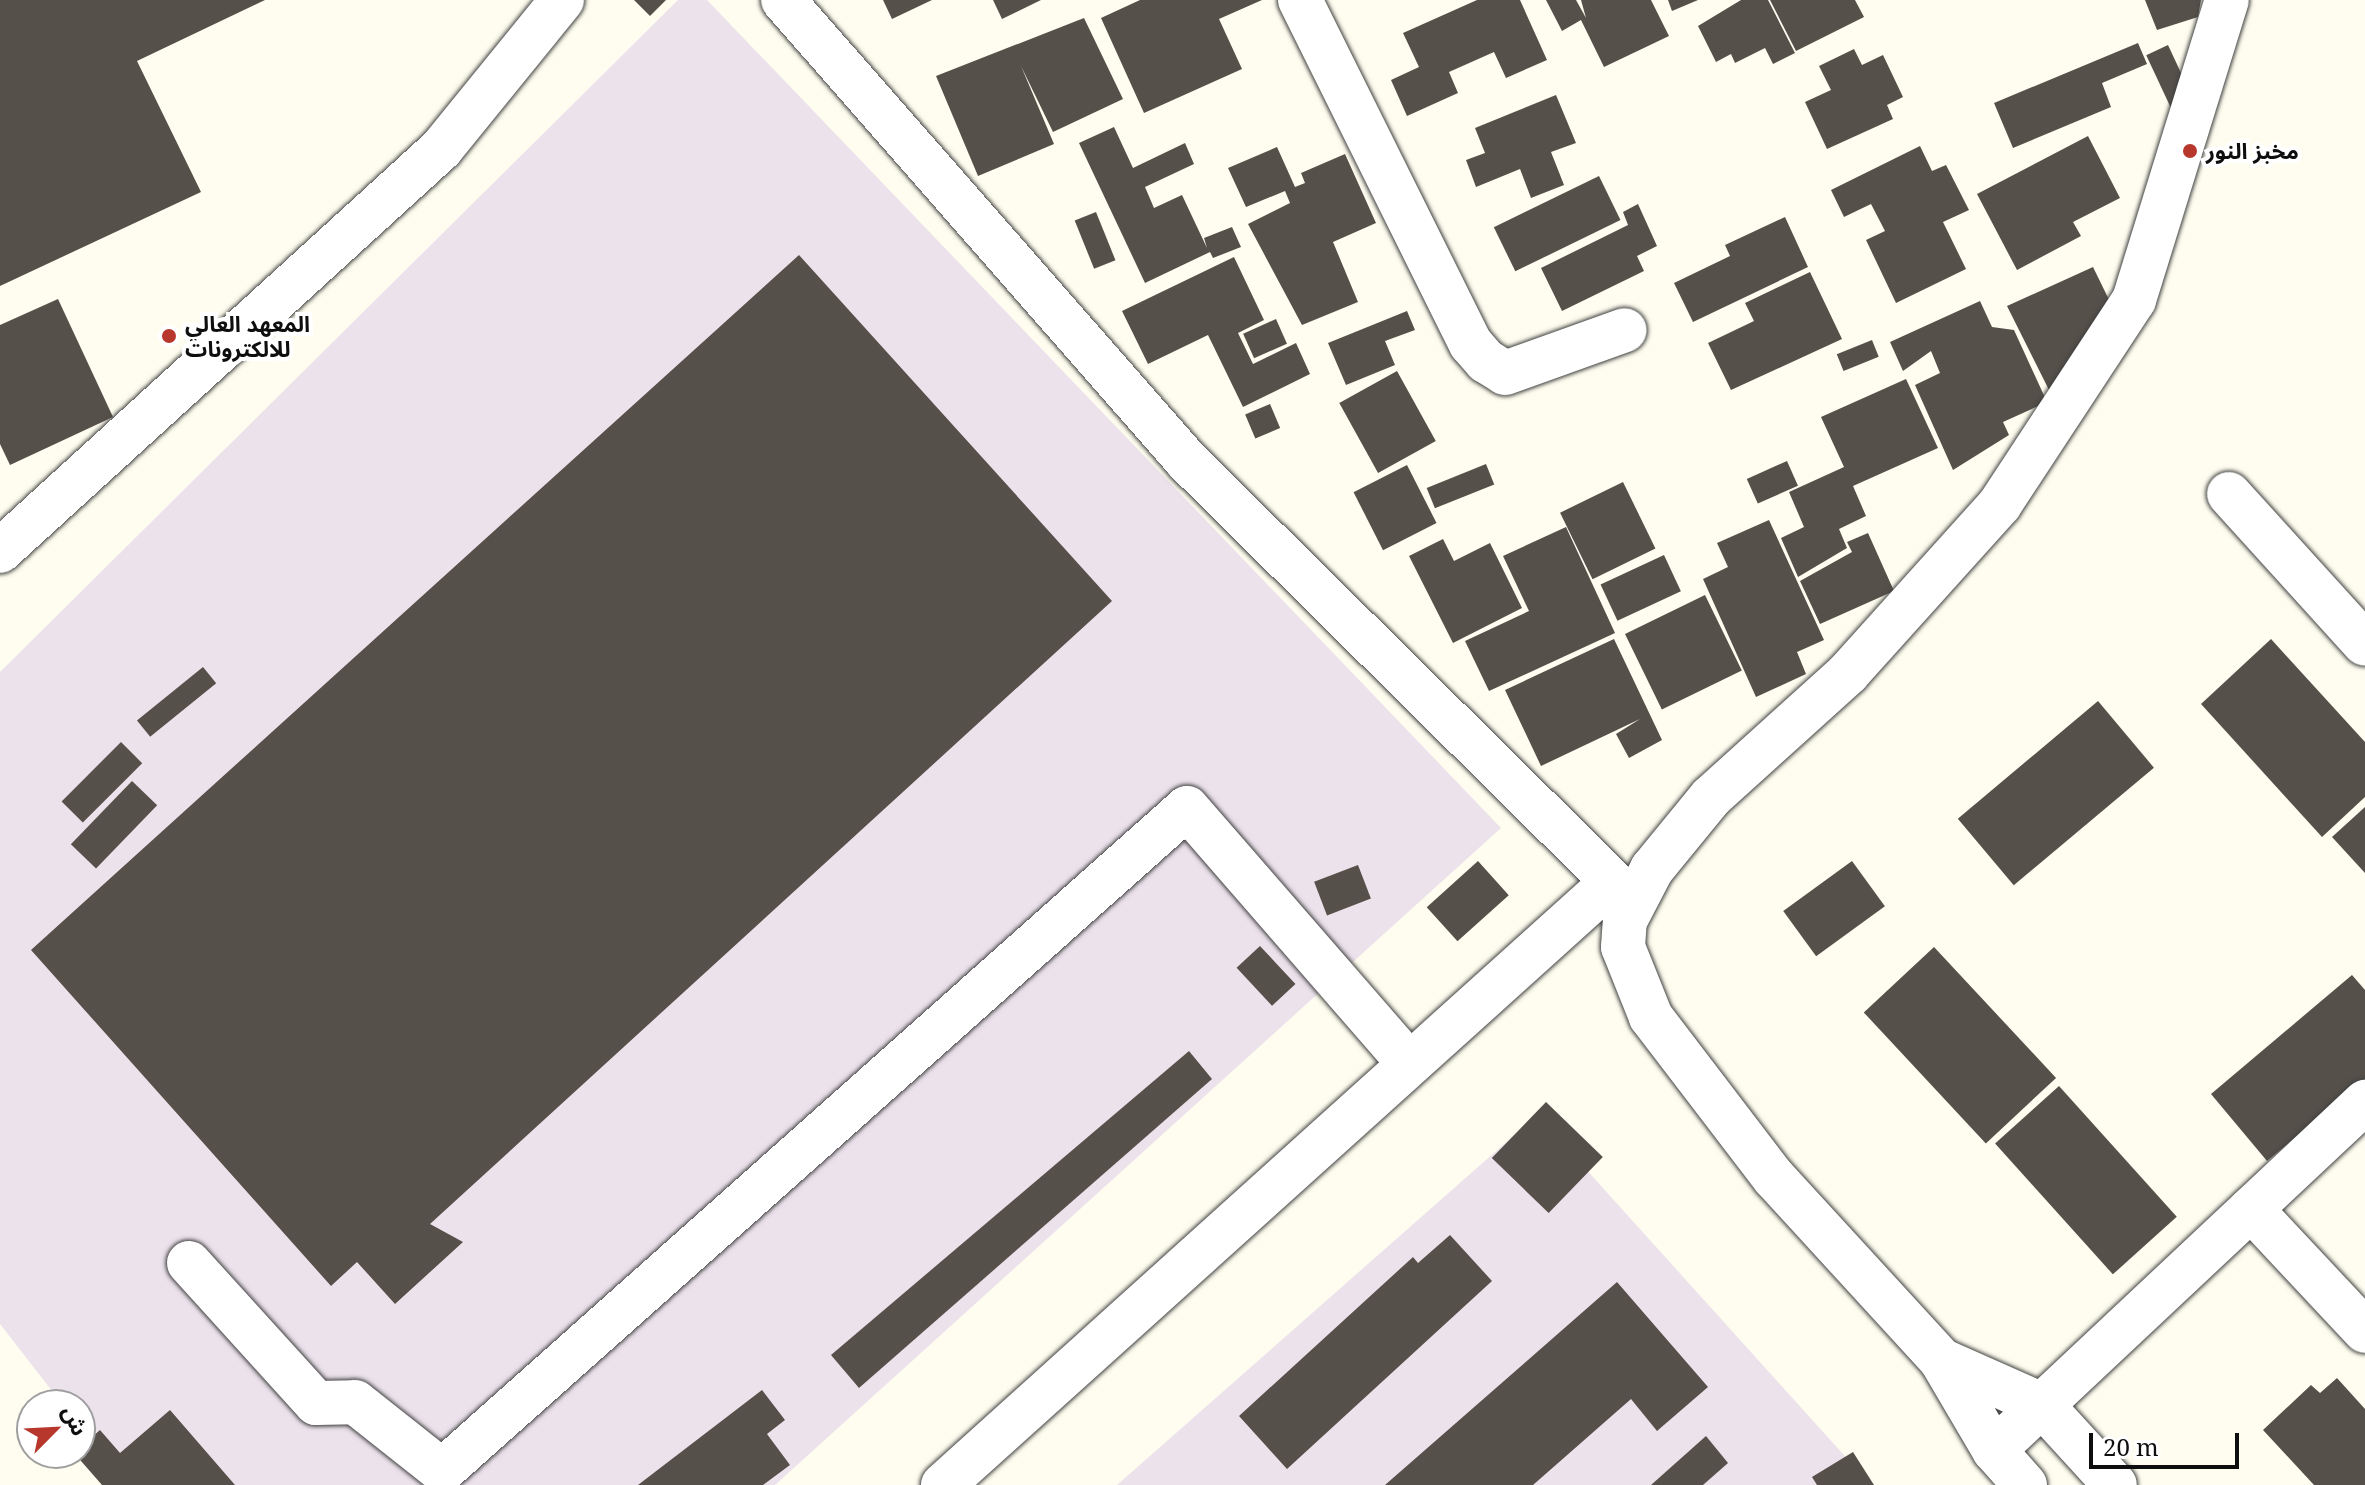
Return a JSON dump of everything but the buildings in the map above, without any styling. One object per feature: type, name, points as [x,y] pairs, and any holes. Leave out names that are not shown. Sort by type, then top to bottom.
[{"type":"street","points":[[0,551],[441,149],[562,0]]},
{"type":"street","points":[[783,0],[1187,461],[1622,892],[1623,947],[1651,1017],[1774,1178],[1941,1360],[1994,1450],[2025,1485]]},
{"type":"street","points":[[1300,0],[1471,344],[1486,361],[1505,373],[1625,330]]},
{"type":"street","points":[[943,1485],[1409,1063],[1622,892],[1711,797],[1848,673],[2008,492],[2134,300],[2227,0]]},
{"type":"street","points":[[2229,494],[2365,644]]},
{"type":"street","points":[[189,1263],[316,1403],[355,1402],[442,1471],[1187,808],[1409,1063]]},
{"type":"street","points":[[1994,1450],[2365,1102]]},
{"type":"street","points":[[2251,1209],[2365,1331]]},
{"type":"street","points":[[1941,1360],[2042,1405],[2115,1485]]},
{"type":"shaded area","points":[[678,0],[707,0],[1501,828],[775,1485],[126,1485],[96,1447],[96,1389],[51,1389],[0,1324],[0,672]]},
{"type":"shaded area","points":[[1537,1115],[1871,1485],[1117,1485]]},
{"type":"place","name":"مخبز النور","points":[[2190,151]]},
{"type":"place","name":"المعهد العالي للالكترونات","points":[[169,336]]}]
